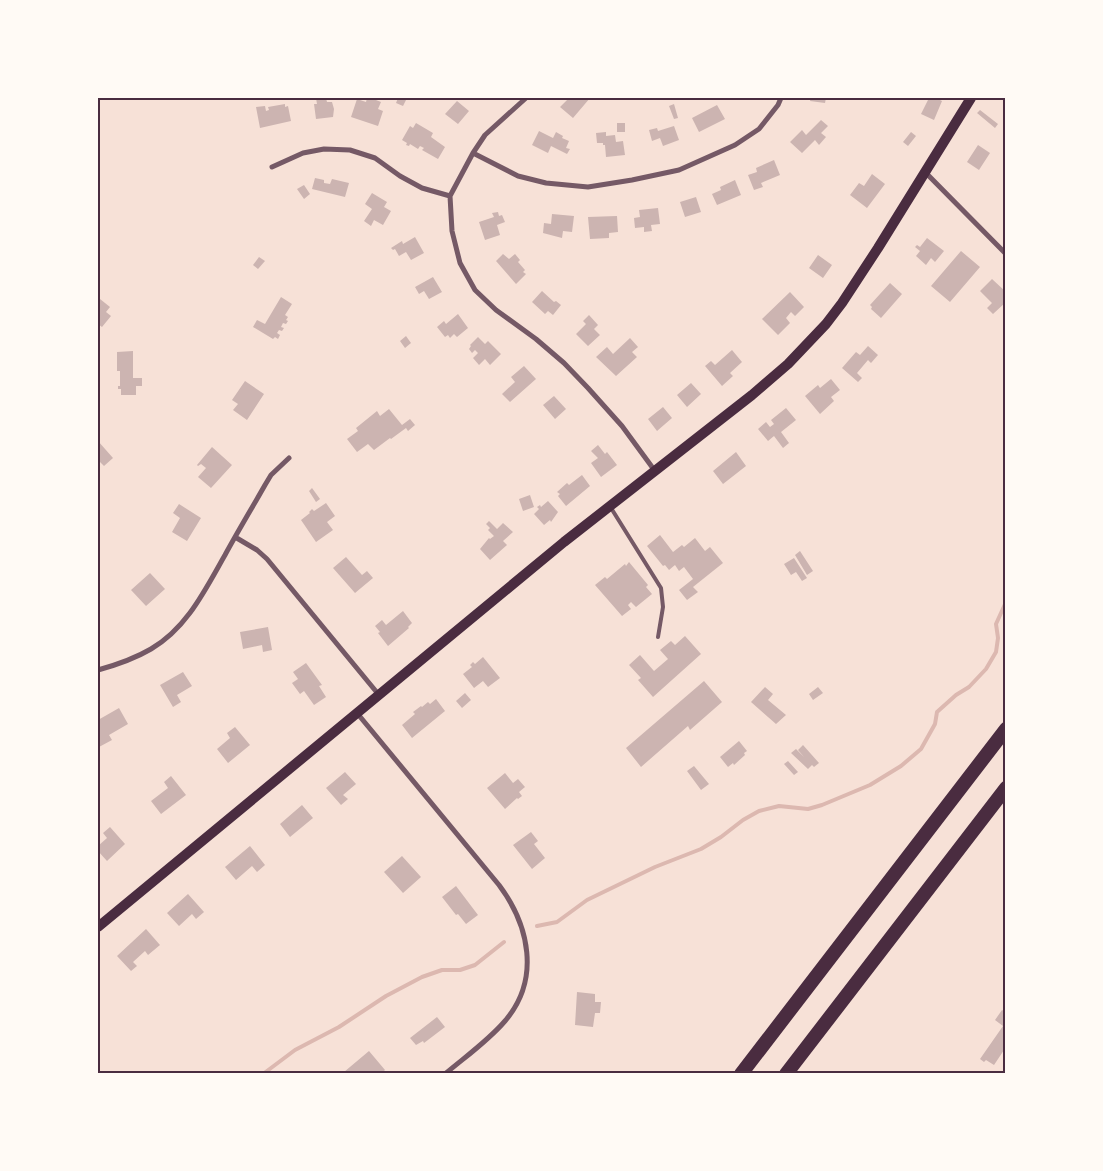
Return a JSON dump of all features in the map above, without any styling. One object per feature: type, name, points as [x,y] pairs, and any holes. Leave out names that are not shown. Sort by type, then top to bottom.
[{"type":"highway","points":[[741,1074],[1006,729]]},
{"type":"highway","points":[[786,1074],[1006,788]]},
{"type":"main road","points":[[98,927],[610,506],[771,379],[799,353],[826,324],[860,277],[971,98]]},
{"type":"street","points":[[526,98],[485,135],[450,196],[452,231],[460,263],[475,290],[496,310],[536,339],[564,363],[622,426],[655,470]]},
{"type":"street","points":[[473,153],[518,176],[546,183],[588,187],[632,180],[680,170],[735,145],[759,129],[778,105],[781,98]]},
{"type":"street","points":[[272,167],[304,153],[324,150],[350,150],[375,158],[400,176],[422,188],[450,196]]},
{"type":"street","points":[[925,171],[1006,254]]},
{"type":"street","points":[[98,670],[124,662],[152,649],[176,630],[195,608],[271,475],[289,458]]},
{"type":"street","points":[[235,537],[257,550],[267,559],[379,695]]},
{"type":"street","points":[[357,713],[499,884],[513,906],[525,936],[528,959],[526,976],[515,1008],[498,1029],[445,1074]]},
{"type":"lane","points":[[610,506],[661,588],[663,607],[658,637]]},
{"type":"building","points":[[316,98],[326,98],[327,102],[332,102],[334,109],[333,117],[316,119],[314,104],[317,104]]},
{"type":"building","points":[[367,98],[377,98],[376,100],[381,102],[378,109],[383,111],[378,126],[351,117],[357,99],[366,102]]},
{"type":"building","points":[[398,98],[406,100],[403,106],[396,103]]},
{"type":"building","points":[[569,98],[590,98],[573,118],[560,107]]},
{"type":"building","points":[[811,98],[826,98],[825,103],[810,101]]},
{"type":"building","points":[[929,98],[936,98],[942,101],[934,120],[921,114]]},
{"type":"building","points":[[457,101],[469,111],[458,124],[445,114]]},
{"type":"building","points":[[285,104],[285,107],[288,106],[291,121],[260,128],[256,107],[265,106],[266,111],[269,110],[268,107]]},
{"type":"building","points":[[674,104],[678,118],[674,119],[669,106]]},
{"type":"building","points":[[717,105],[725,119],[699,132],[692,118]]},
{"type":"building","points":[[980,110],[998,124],[995,128],[977,113]]},
{"type":"building","points":[[821,120],[828,126],[821,133],[826,137],[819,145],[815,140],[802,153],[790,142],[802,130],[806,135]]},
{"type":"building","points":[[416,123],[433,133],[431,137],[445,147],[438,159],[422,150],[424,148],[420,146],[418,149],[410,144],[409,146],[406,145],[407,143],[402,140],[410,126],[413,128]]},
{"type":"building","points":[[617,123],[625,123],[625,132],[617,132]]},
{"type":"building","points":[[674,126],[679,140],[663,146],[660,138],[652,141],[649,130],[657,128],[658,131]]},
{"type":"building","points":[[539,131],[553,138],[556,132],[563,136],[562,138],[569,141],[566,148],[570,149],[567,154],[551,146],[548,153],[532,145]]},
{"type":"building","points":[[606,132],[606,136],[615,135],[616,142],[623,141],[625,155],[606,157],[605,145],[597,143],[596,133]]},
{"type":"building","points":[[911,132],[916,136],[908,146],[903,142]]},
{"type":"building","points":[[978,145],[990,153],[979,170],[967,162]]},
{"type":"building","points":[[774,160],[780,175],[761,183],[763,187],[754,190],[748,175],[757,172],[756,168]]},
{"type":"building","points":[[872,174],[885,184],[867,208],[850,195],[859,183],[864,186]]},
{"type":"building","points":[[315,178],[330,184],[332,179],[349,183],[345,197],[312,189]]},
{"type":"building","points":[[735,180],[741,195],[717,205],[712,194],[721,190],[720,187]]},
{"type":"building","points":[[304,185],[310,194],[304,199],[297,189]]},
{"type":"building","points":[[372,193],[387,202],[384,207],[391,211],[383,225],[374,220],[371,226],[364,221],[372,209],[365,204]]},
{"type":"building","points":[[696,197],[701,212],[685,217],[680,202]]},
{"type":"building","points":[[658,208],[660,224],[651,225],[652,231],[644,232],[644,227],[635,228],[634,218],[640,217],[639,210]]},
{"type":"building","points":[[498,212],[499,216],[502,215],[505,222],[497,225],[500,235],[485,240],[479,222],[494,217],[492,213]]},
{"type":"building","points":[[552,214],[574,216],[572,232],[563,231],[562,238],[543,233],[544,223],[551,224]]},
{"type":"building","points":[[617,216],[618,232],[609,233],[609,238],[590,239],[588,217]]},
{"type":"building","points":[[415,237],[424,253],[411,260],[406,252],[399,256],[395,249],[391,248],[402,241],[403,244]]},
{"type":"building","points":[[927,238],[944,251],[935,262],[931,258],[926,265],[916,256],[920,251],[915,247],[917,245],[920,247]]},
{"type":"building","points":[[961,251],[980,267],[950,302],[931,286]]},
{"type":"building","points":[[503,254],[509,259],[515,254],[520,260],[518,262],[525,270],[523,272],[526,274],[516,284],[496,261]]},
{"type":"building","points":[[818,255],[832,265],[823,278],[809,268]]},
{"type":"building","points":[[259,257],[265,261],[258,269],[253,265]]},
{"type":"building","points":[[433,277],[442,292],[429,299],[424,291],[419,294],[415,287]]},
{"type":"building","points":[[992,279],[1006,292],[1006,302],[993,314],[987,308],[992,303],[980,291]]},
{"type":"building","points":[[890,283],[902,294],[881,318],[871,309],[870,305]]},
{"type":"building","points":[[542,291],[554,302],[556,301],[561,305],[553,315],[548,311],[545,314],[532,302]]},
{"type":"building","points":[[790,292],[804,307],[795,316],[791,312],[786,318],[790,323],[778,335],[762,319]]},
{"type":"building","points":[[281,297],[292,304],[285,315],[288,317],[286,320],[288,321],[286,324],[283,323],[281,327],[284,328],[282,331],[279,330],[277,333],[280,335],[278,339],[275,337],[273,339],[253,327],[257,320],[265,324]]},
{"type":"building","points":[[100,299],[110,307],[106,312],[111,316],[102,327],[98,324],[98,302]]},
{"type":"building","points":[[458,314],[468,328],[457,337],[454,334],[450,338],[448,335],[445,337],[437,327],[444,321],[446,324]]},
{"type":"building","points":[[589,315],[598,325],[594,329],[600,335],[588,346],[576,334],[586,324],[583,321]]},
{"type":"building","points":[[406,336],[411,343],[405,348],[400,341]]},
{"type":"building","points":[[478,337],[485,344],[488,341],[501,354],[490,365],[485,359],[479,365],[473,358],[478,353],[475,350],[472,353],[469,349],[470,345]]},
{"type":"building","points":[[630,338],[638,347],[632,352],[637,357],[616,376],[596,357],[607,347],[613,354]]},
{"type":"building","points":[[868,346],[878,355],[871,363],[868,360],[857,373],[862,378],[858,382],[842,368],[856,352],[860,355]]},
{"type":"building","points":[[732,350],[742,362],[730,373],[733,376],[722,386],[705,366],[711,361],[715,365]]},
{"type":"building","points":[[133,351],[133,378],[142,378],[142,386],[136,386],[136,395],[121,395],[121,389],[118,389],[118,386],[120,386],[120,371],[117,371],[117,352]]},
{"type":"building","points":[[524,366],[536,379],[510,402],[502,394],[515,382],[511,377]]},
{"type":"building","points":[[831,379],[840,390],[831,397],[834,401],[820,414],[805,396],[818,385],[820,388]]},
{"type":"building","points":[[245,381],[264,394],[247,420],[233,410],[238,404],[232,400]]},
{"type":"building","points":[[691,383],[701,394],[687,407],[677,395]]},
{"type":"building","points":[[554,396],[566,409],[555,419],[543,405]]},
{"type":"building","points":[[663,407],[672,418],[657,431],[648,419]]},
{"type":"building","points":[[786,408],[796,420],[781,432],[789,443],[783,448],[774,436],[768,441],[758,429],[766,422],[770,427],[774,424],[771,420]]},
{"type":"building","points":[[389,409],[402,425],[410,419],[415,425],[408,431],[406,428],[374,450],[368,444],[357,452],[347,439],[358,431],[356,428],[377,411],[380,416]]},
{"type":"building","points":[[98,441],[113,458],[104,466],[100,462],[98,465]]},
{"type":"building","points":[[598,445],[605,454],[607,452],[617,465],[601,477],[591,463],[598,458],[591,451]]},
{"type":"building","points":[[212,447],[232,465],[211,488],[198,477],[206,468],[201,464],[197,465]]},
{"type":"building","points":[[736,452],[746,466],[723,484],[713,471]]},
{"type":"building","points":[[582,475],[590,486],[566,506],[557,492],[567,483],[569,485]]},
{"type":"building","points":[[312,488],[320,499],[316,502],[309,491]]},
{"type":"building","points":[[530,495],[534,507],[523,511],[519,499]]},
{"type":"building","points":[[548,501],[558,512],[551,522],[550,520],[544,525],[534,514],[539,509],[537,507],[540,505],[541,507]]},
{"type":"building","points":[[326,503],[335,516],[327,522],[333,530],[316,542],[301,520],[312,509],[314,511]]},
{"type":"building","points":[[179,504],[201,518],[187,541],[172,532],[180,518],[173,513]]},
{"type":"building","points":[[489,521],[497,529],[503,523],[513,532],[503,541],[507,545],[490,560],[480,549],[489,538],[494,536],[488,530],[490,528],[486,524]]},
{"type":"building","points":[[660,535],[673,552],[682,545],[684,547],[695,538],[705,551],[710,547],[723,563],[693,587],[698,592],[687,600],[679,590],[693,579],[684,567],[679,571],[675,565],[669,570],[665,565],[663,566],[647,546]]},
{"type":"building","points":[[800,551],[813,571],[807,575],[795,555]]},
{"type":"building","points":[[346,557],[362,575],[367,571],[373,578],[355,593],[333,568]]},
{"type":"building","points":[[794,558],[807,578],[802,581],[796,572],[791,575],[784,564]]},
{"type":"building","points":[[629,562],[648,585],[646,587],[652,594],[636,607],[631,602],[628,605],[631,609],[622,616],[595,585],[605,577],[607,579]]},
{"type":"building","points":[[150,573],[165,589],[146,606],[131,590]]},
{"type":"building","points":[[403,611],[412,623],[409,628],[388,646],[375,626],[382,620],[386,625]]},
{"type":"building","points":[[268,627],[272,650],[263,652],[262,645],[243,649],[240,632]]},
{"type":"building","points":[[685,636],[701,654],[653,697],[638,680],[641,678],[629,665],[640,655],[654,671],[668,659],[660,650],[671,641],[675,645]]},
{"type":"building","points":[[483,657],[500,678],[488,687],[483,681],[474,688],[463,674],[472,667],[470,665],[473,662],[475,664]]},
{"type":"building","points":[[306,663],[322,685],[319,686],[326,697],[314,705],[304,691],[300,694],[292,683],[298,679],[293,672]]},
{"type":"building","points":[[183,672],[192,686],[177,695],[181,702],[173,707],[160,685]]},
{"type":"building","points":[[704,681],[722,702],[690,730],[688,726],[641,767],[626,748]]},
{"type":"building","points":[[765,687],[773,694],[768,700],[786,715],[776,724],[751,702]]},
{"type":"building","points":[[818,687],[823,693],[813,700],[809,694]]},
{"type":"building","points":[[465,693],[471,700],[462,708],[456,701]]},
{"type":"building","points":[[436,699],[445,711],[412,738],[402,725],[415,714],[413,712]]},
{"type":"building","points":[[119,708],[128,724],[109,735],[112,740],[99,747],[98,728],[100,726],[98,720]]},
{"type":"building","points":[[235,727],[250,745],[228,763],[217,749],[230,738],[227,733]]},
{"type":"building","points":[[739,741],[747,751],[734,765],[733,763],[728,767],[720,757]]},
{"type":"building","points":[[803,745],[819,763],[814,767],[812,765],[808,769],[791,753],[796,749],[804,757],[798,750]]},
{"type":"building","points":[[788,761],[798,772],[794,775],[784,764]]},
{"type":"building","points":[[694,766],[709,784],[701,790],[687,771]]},
{"type":"building","points":[[345,772],[356,784],[343,795],[348,799],[341,805],[326,788]]},
{"type":"building","points":[[505,773],[513,783],[518,779],[525,787],[519,792],[522,796],[505,809],[487,788]]},
{"type":"building","points":[[171,776],[186,795],[161,814],[151,801],[168,788],[164,782]]},
{"type":"building","points":[[302,805],[313,818],[290,837],[280,824]]},
{"type":"building","points":[[110,827],[125,844],[107,861],[98,851],[98,846],[107,838],[103,833]]},
{"type":"building","points":[[531,832],[538,841],[534,844],[545,858],[532,869],[513,845]]},
{"type":"building","points":[[250,846],[265,865],[257,872],[252,866],[236,880],[225,867]]},
{"type":"building","points":[[402,856],[421,877],[403,893],[384,872]]},
{"type":"building","points":[[456,886],[478,915],[466,924],[442,897]]},
{"type":"building","points":[[188,894],[204,912],[196,919],[192,914],[179,926],[167,913]]},
{"type":"building","points":[[146,929],[160,945],[148,955],[145,951],[133,962],[137,966],[131,971],[117,956]]},
{"type":"building","points":[[577,992],[595,994],[595,1002],[601,1002],[600,1013],[595,1013],[593,1027],[575,1025]]},
{"type":"building","points":[[1002,1010],[1006,1012],[1006,1051],[1004,1050],[994,1065],[980,1059],[1003,1026],[995,1020]]},
{"type":"building","points":[[437,1017],[445,1027],[424,1043],[423,1041],[416,1045],[410,1038]]},
{"type":"building","points":[[369,1051],[385,1070],[381,1074],[346,1074],[344,1072]]},
{"type":"waterway","points":[[537,926],[557,922],[587,900],[655,867],[701,849],[759,811],[779,806],[808,809],[822,805],[870,785],[901,766],[921,749],[935,724],[937,712],[956,695],[969,687],[986,669],[996,652],[998,638],[996,624],[1006,602]]},
{"type":"waterway","points":[[263,1074],[295,1050],[339,1027],[386,996],[422,977],[442,970],[460,970],[475,965],[504,942]]}]
